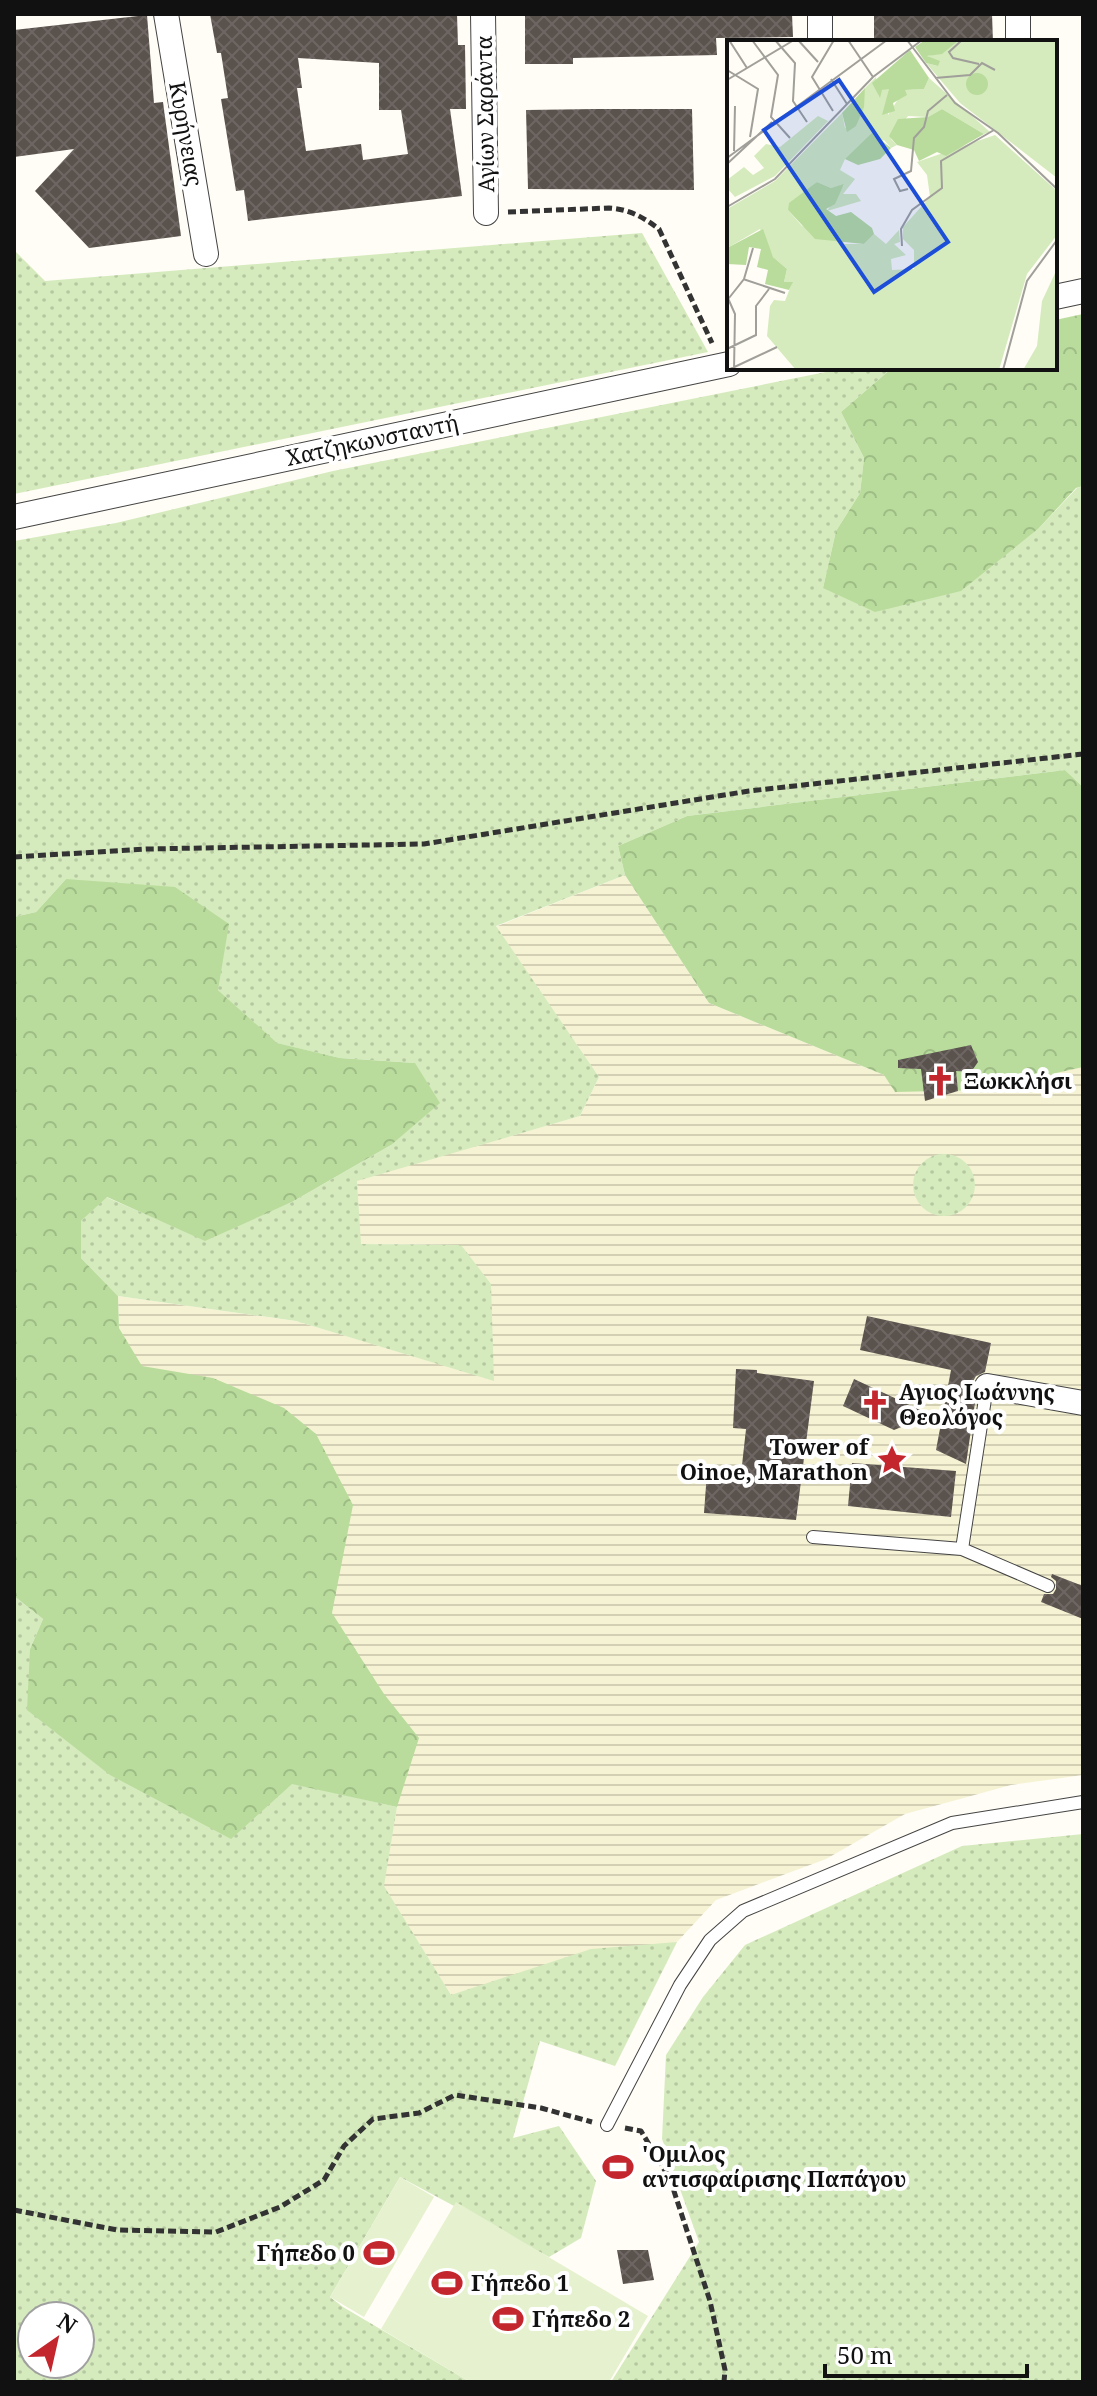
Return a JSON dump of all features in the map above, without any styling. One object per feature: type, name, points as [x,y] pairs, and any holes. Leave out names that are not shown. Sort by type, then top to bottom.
[{"type":"street","name":"Κυρήνειας","points":[[166,14],[206,254]]},
{"type":"street","name":"Αγίων Σαράντα","points":[[483,14],[486,213]]},
{"type":"street","points":[[820,14],[820,40]]},
{"type":"street","points":[[1018,14],[1018,40]]},
{"type":"street","points":[[1057,297],[1083,291]]},
{"type":"street","name":"Χατζηκωνσταντή","points":[[14,517],[726,365]]},
{"type":"street","points":[[987,1386],[1083,1403]]},
{"type":"lane","points":[[962,1549],[987,1386]]},
{"type":"lane","points":[[813,1537],[962,1549],[1048,1586]]},
{"type":"lane","points":[[607,2125],[680,1985],[710,1940],[743,1911],[952,1823],[1083,1802]]},
{"type":"path","points":[[486,213],[609,208],[625,209],[646,219],[659,229],[726,365]]},
{"type":"path","points":[[14,857],[147,849],[424,844],[749,791],[1083,754]]},
{"type":"path","points":[[14,2210],[117,2230],[216,2232],[280,2207],[324,2180],[344,2146],[373,2119],[419,2113],[455,2095],[541,2108],[641,2131],[670,2179],[710,2301],[725,2370],[724,2382]]},
{"type":"shaded area","points":[[625,875],[709,1003],[884,1075],[1083,1062],[1083,1775],[1011,1785],[905,1814],[826,1859],[716,1900],[677,1942],[451,1995],[383,1886],[397,1807],[119,1328],[118,1296],[296,1321],[493,1380],[460,1245],[360,1244],[357,1180],[580,1116],[599,1077],[495,927]]},
{"type":"green space","points":[[642,233],[708,352],[14,494],[14,250],[45,281]]},
{"type":"green space","points":[[1083,314],[1083,486],[1076,488],[1039,528],[961,591],[875,612],[823,588],[836,531],[860,493],[864,458],[841,412],[890,370],[1057,370],[1057,320]]},
{"type":"green space","points":[[836,370],[890,370],[841,412],[864,458],[860,493],[836,531],[823,588],[1039,528],[1077,488],[1083,486],[1083,787],[1065,770],[687,816],[618,846],[625,875],[496,926],[599,1077],[580,1116],[357,1181],[361,1244],[461,1245],[491,1284],[494,1381],[296,1321],[118,1296],[81,1258],[81,1221],[106,1197],[205,1240],[292,1202],[391,1145],[415,1063],[340,1058],[276,1043],[218,990],[66,879],[36,912],[14,917],[14,541],[116,523],[333,471]]},
{"type":"green space","points":[[1065,770],[1083,787],[1083,1067],[981,1090],[895,1092],[884,1075],[709,1003],[625,875],[618,846],[687,816]]},
{"type":"green space","points":[[66,879],[175,887],[229,924],[218,990],[277,1043],[340,1058],[415,1063],[440,1103],[391,1145],[292,1202],[205,1241],[107,1197],[81,1221],[81,1258],[118,1296],[119,1328],[142,1366],[213,1378],[284,1408],[316,1434],[353,1505],[332,1613],[384,1694],[419,1738],[397,1807],[292,1784],[231,1839],[110,1775],[27,1710],[30,1649],[43,1619],[14,1596],[14,917],[36,912]]},
{"type":"green space","points":[[944,1154],[956,1156],[966,1163],[973,1173],[973,1197],[966,1207],[956,1214],[944,1216],[932,1214],[922,1207],[915,1197],[913,1185],[915,1173],[922,1163],[932,1156]]},
{"type":"green space","points":[[14,1596],[43,1619],[30,1649],[292,1783],[397,1807],[384,1886],[451,1995],[591,1949],[677,1942],[615,2066],[540,2041],[513,2138],[559,2126],[596,2181],[581,2238],[549,2257],[400,2177],[330,2297],[470,2382],[14,2382]]},
{"type":"green space","points":[[1083,1834],[1083,2382],[611,2382],[699,2242],[662,2139],[666,2055],[703,1997],[745,1945],[962,1846]]},
{"type":"green space","name":"Γήπεδο 0","points":[[400,2177],[434,2197],[364,2317],[330,2297]]},
{"type":"green space","points":[[456,2202],[648,2316],[609,2382],[470,2382],[381,2329]]},
{"type":"building","points":[[210,14],[457,14],[458,45],[465,45],[466,109],[450,109],[462,196],[248,221],[244,190],[236,191],[221,99],[228,98],[221,53],[217,53]],"holes":[[[298,58],[379,63],[379,110],[401,110],[408,154],[363,160],[361,144],[306,151],[297,88],[302,88]]]},
{"type":"building","points":[[525,14],[792,14],[793,37],[716,38],[717,55],[573,58],[573,64],[525,64]]},
{"type":"building","points":[[874,14],[992,14],[993,40],[874,40]]},
{"type":"building","points":[[147,15],[154,103],[163,102],[181,236],[89,248],[35,191],[74,149],[14,157],[14,30]]},
{"type":"building","points":[[692,109],[694,190],[528,189],[526,110]]},
{"type":"building","name":"Ξωκκλήσι","points":[[971,1045],[978,1062],[971,1072],[956,1071],[958,1091],[925,1101],[921,1069],[898,1068],[898,1060]]},
{"type":"building","points":[[867,1316],[991,1343],[985,1372],[976,1376],[972,1383],[976,1396],[966,1464],[936,1450],[951,1370],[860,1350]]},
{"type":"building","points":[[736,1369],[814,1381],[796,1520],[704,1513],[707,1472],[741,1474],[746,1429],[733,1428]]},
{"type":"building","name":"Αγιος Ιωάννης Θεολόγος","points":[[854,1379],[931,1415],[894,1430],[843,1406]]},
{"type":"building","points":[[852,1463],[956,1471],[951,1517],[848,1506]]},
{"type":"building","points":[[1052,1574],[1083,1586],[1083,1619],[1041,1602],[1044,1594],[1053,1594],[1056,1589]]},
{"type":"building","points":[[617,2250],[648,2250],[654,2280],[623,2284]]},
{"type":"place","name":"Ξωκκλήσι","points":[[940,1081]]},
{"type":"place","name":"Αγιος Ιωάννης Θεολόγος","points":[[875,1405]]},
{"type":"place","name":"Tower of Oinoe, Marathon","points":[[892,1460]]},
{"type":"place","name":"'Ομιλος αντισφαίρισης Παπάγου","points":[[618,2167]]},
{"type":"place","name":"Γήπεδο 0","points":[[379,2253]]},
{"type":"place","name":"Γήπεδο 1","points":[[447,2283]]},
{"type":"place","name":"Γήπεδο 2","points":[[508,2319]]}]
